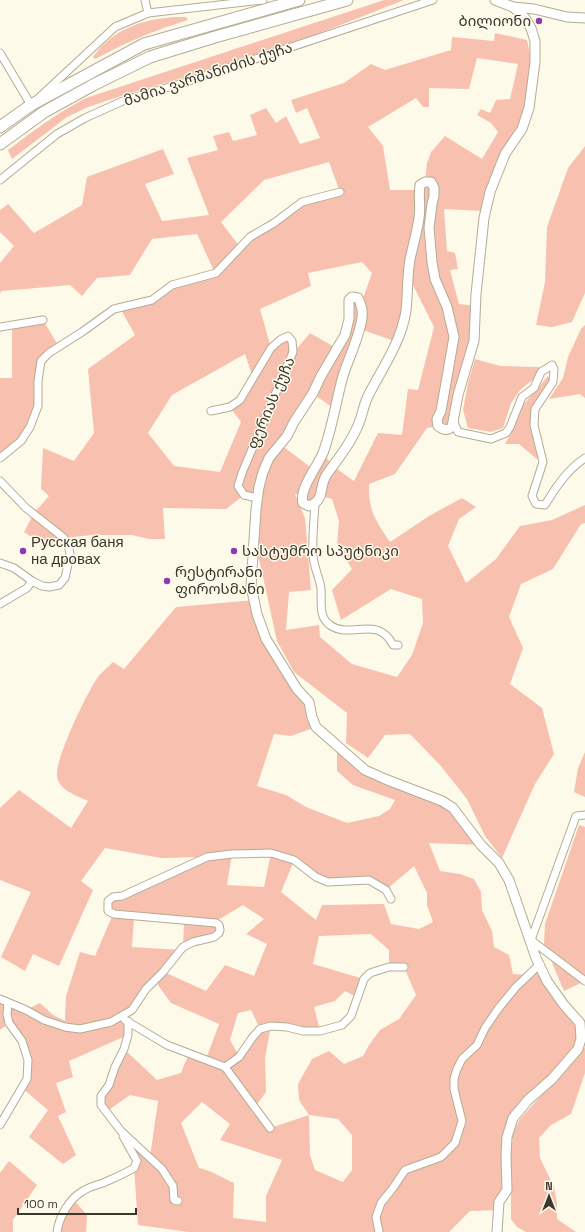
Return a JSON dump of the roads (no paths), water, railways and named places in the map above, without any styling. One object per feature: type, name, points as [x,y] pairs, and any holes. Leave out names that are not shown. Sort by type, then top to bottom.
[{"type":"main road","points":[[0,127],[31,105],[144,44],[298,0]]},
{"type":"main road","points":[[0,144],[44,112],[93,84],[150,57],[347,0]]},
{"type":"street","points":[[145,0],[148,13]]},
{"type":"street","points":[[0,53],[31,105],[115,27],[148,13],[263,0]]},
{"type":"street","name":"მამია ვარშანიძის ქუჩა","points":[[0,180],[57,134],[85,118],[125,100],[183,83],[433,0]]},
{"type":"street","points":[[496,0],[513,6],[534,9],[567,17],[585,18]]},
{"type":"street","points":[[497,1232],[499,1202],[507,1190],[507,1137],[513,1118],[528,1100],[552,1079],[578,1049],[581,1039],[580,1023],[546,981],[540,964],[536,958],[531,940],[508,880],[499,863],[481,844],[453,808],[442,801],[365,770],[316,727],[309,702],[297,689],[266,639],[257,614],[251,586],[258,498],[263,472],[269,458],[286,436],[313,394],[345,336],[349,319],[349,300],[352,297],[358,298],[361,304],[362,316],[360,329],[343,378],[323,453],[307,484],[302,498],[303,503],[309,506],[315,504],[321,496],[326,476],[353,436],[359,424],[369,394],[397,342],[406,311],[410,260],[420,217],[419,190],[420,185],[425,182],[431,182],[434,188],[429,228],[435,279],[447,306],[454,337],[441,411],[437,419],[438,426],[442,429],[448,430],[452,427],[458,395],[474,341],[476,294],[484,218],[490,192],[505,154],[522,129],[530,108],[535,62],[535,41],[531,28],[525,18],[513,6]]},
{"type":"street","points":[[0,458],[20,441],[30,427],[38,406],[38,381],[41,361],[49,353],[114,309],[152,300],[172,286],[216,273],[250,237],[274,223],[302,202],[340,192]]},
{"type":"street","points":[[0,327],[43,320]]},
{"type":"street","name":"ფერიას ქუჩა","points":[[211,411],[230,407],[240,400],[271,348],[280,340],[288,336],[292,341],[293,352],[242,473],[238,486],[244,495],[258,498]]},
{"type":"street","points":[[454,422],[458,432],[491,439],[506,433],[510,427],[522,397],[534,388],[541,372],[552,365],[554,369],[553,382],[535,409],[534,425],[543,462],[532,496],[536,504],[545,505],[562,478],[575,465],[585,458]]},
{"type":"street","points":[[575,465],[585,465]]},
{"type":"street","points":[[0,481],[26,508],[64,538],[69,548],[70,555],[65,578],[59,585],[49,587],[42,586],[32,581],[14,568],[0,563]]},
{"type":"street","points":[[315,504],[313,557],[321,589],[322,612],[325,619],[330,625],[338,629],[374,629],[388,639],[393,646],[398,645]]},
{"type":"street","points":[[0,604],[27,588],[32,581]]},
{"type":"street","points":[[531,940],[576,816],[585,815]]},
{"type":"street","points":[[0,999],[26,1010],[44,1020],[65,1027],[80,1029],[111,1022],[132,1010],[146,989],[164,972],[183,947],[193,942],[214,937],[219,934],[219,925],[216,923],[114,914],[108,911],[108,901],[113,897],[122,896],[207,857],[232,854],[271,853],[294,860],[316,877],[328,882],[369,880],[386,890],[391,899]]},
{"type":"street","points":[[531,940],[585,981]]},
{"type":"street","points":[[379,1232],[376,1217],[381,1203],[405,1170],[441,1157],[455,1143],[462,1121],[454,1089],[454,1079],[457,1069],[462,1059],[477,1045],[485,1028],[498,1009],[516,987],[540,964]]},
{"type":"street","points":[[225,1067],[239,1057],[260,1029],[271,1026],[287,1027],[303,1031],[320,1031],[342,1025],[351,1016],[364,979],[370,973],[389,967],[404,967]]},
{"type":"street","points":[[0,1125],[27,1079],[28,1060],[22,1041],[9,1023],[7,1014],[8,1003]]},
{"type":"street","points":[[120,1016],[167,1045],[225,1067],[270,1128]]},
{"type":"street","points":[[128,1021],[128,1035],[124,1049],[115,1067],[109,1085],[101,1096],[101,1105],[121,1131],[162,1169],[173,1186],[174,1200],[178,1201]]},
{"type":"street","points":[[57,1232],[58,1221],[73,1199],[82,1191],[120,1176],[134,1168],[136,1161],[121,1131]]},
{"type":"place","name":"ბილიონი","points":[[539,21]]},
{"type":"place","name":"Русская баня на дровах","points":[[23,551]]},
{"type":"place","name":"სასტუმრო სპუტნიკი","points":[[234,551]]},
{"type":"place","name":"რესტირანი ფიროსმანი","points":[[167,581]]}]
